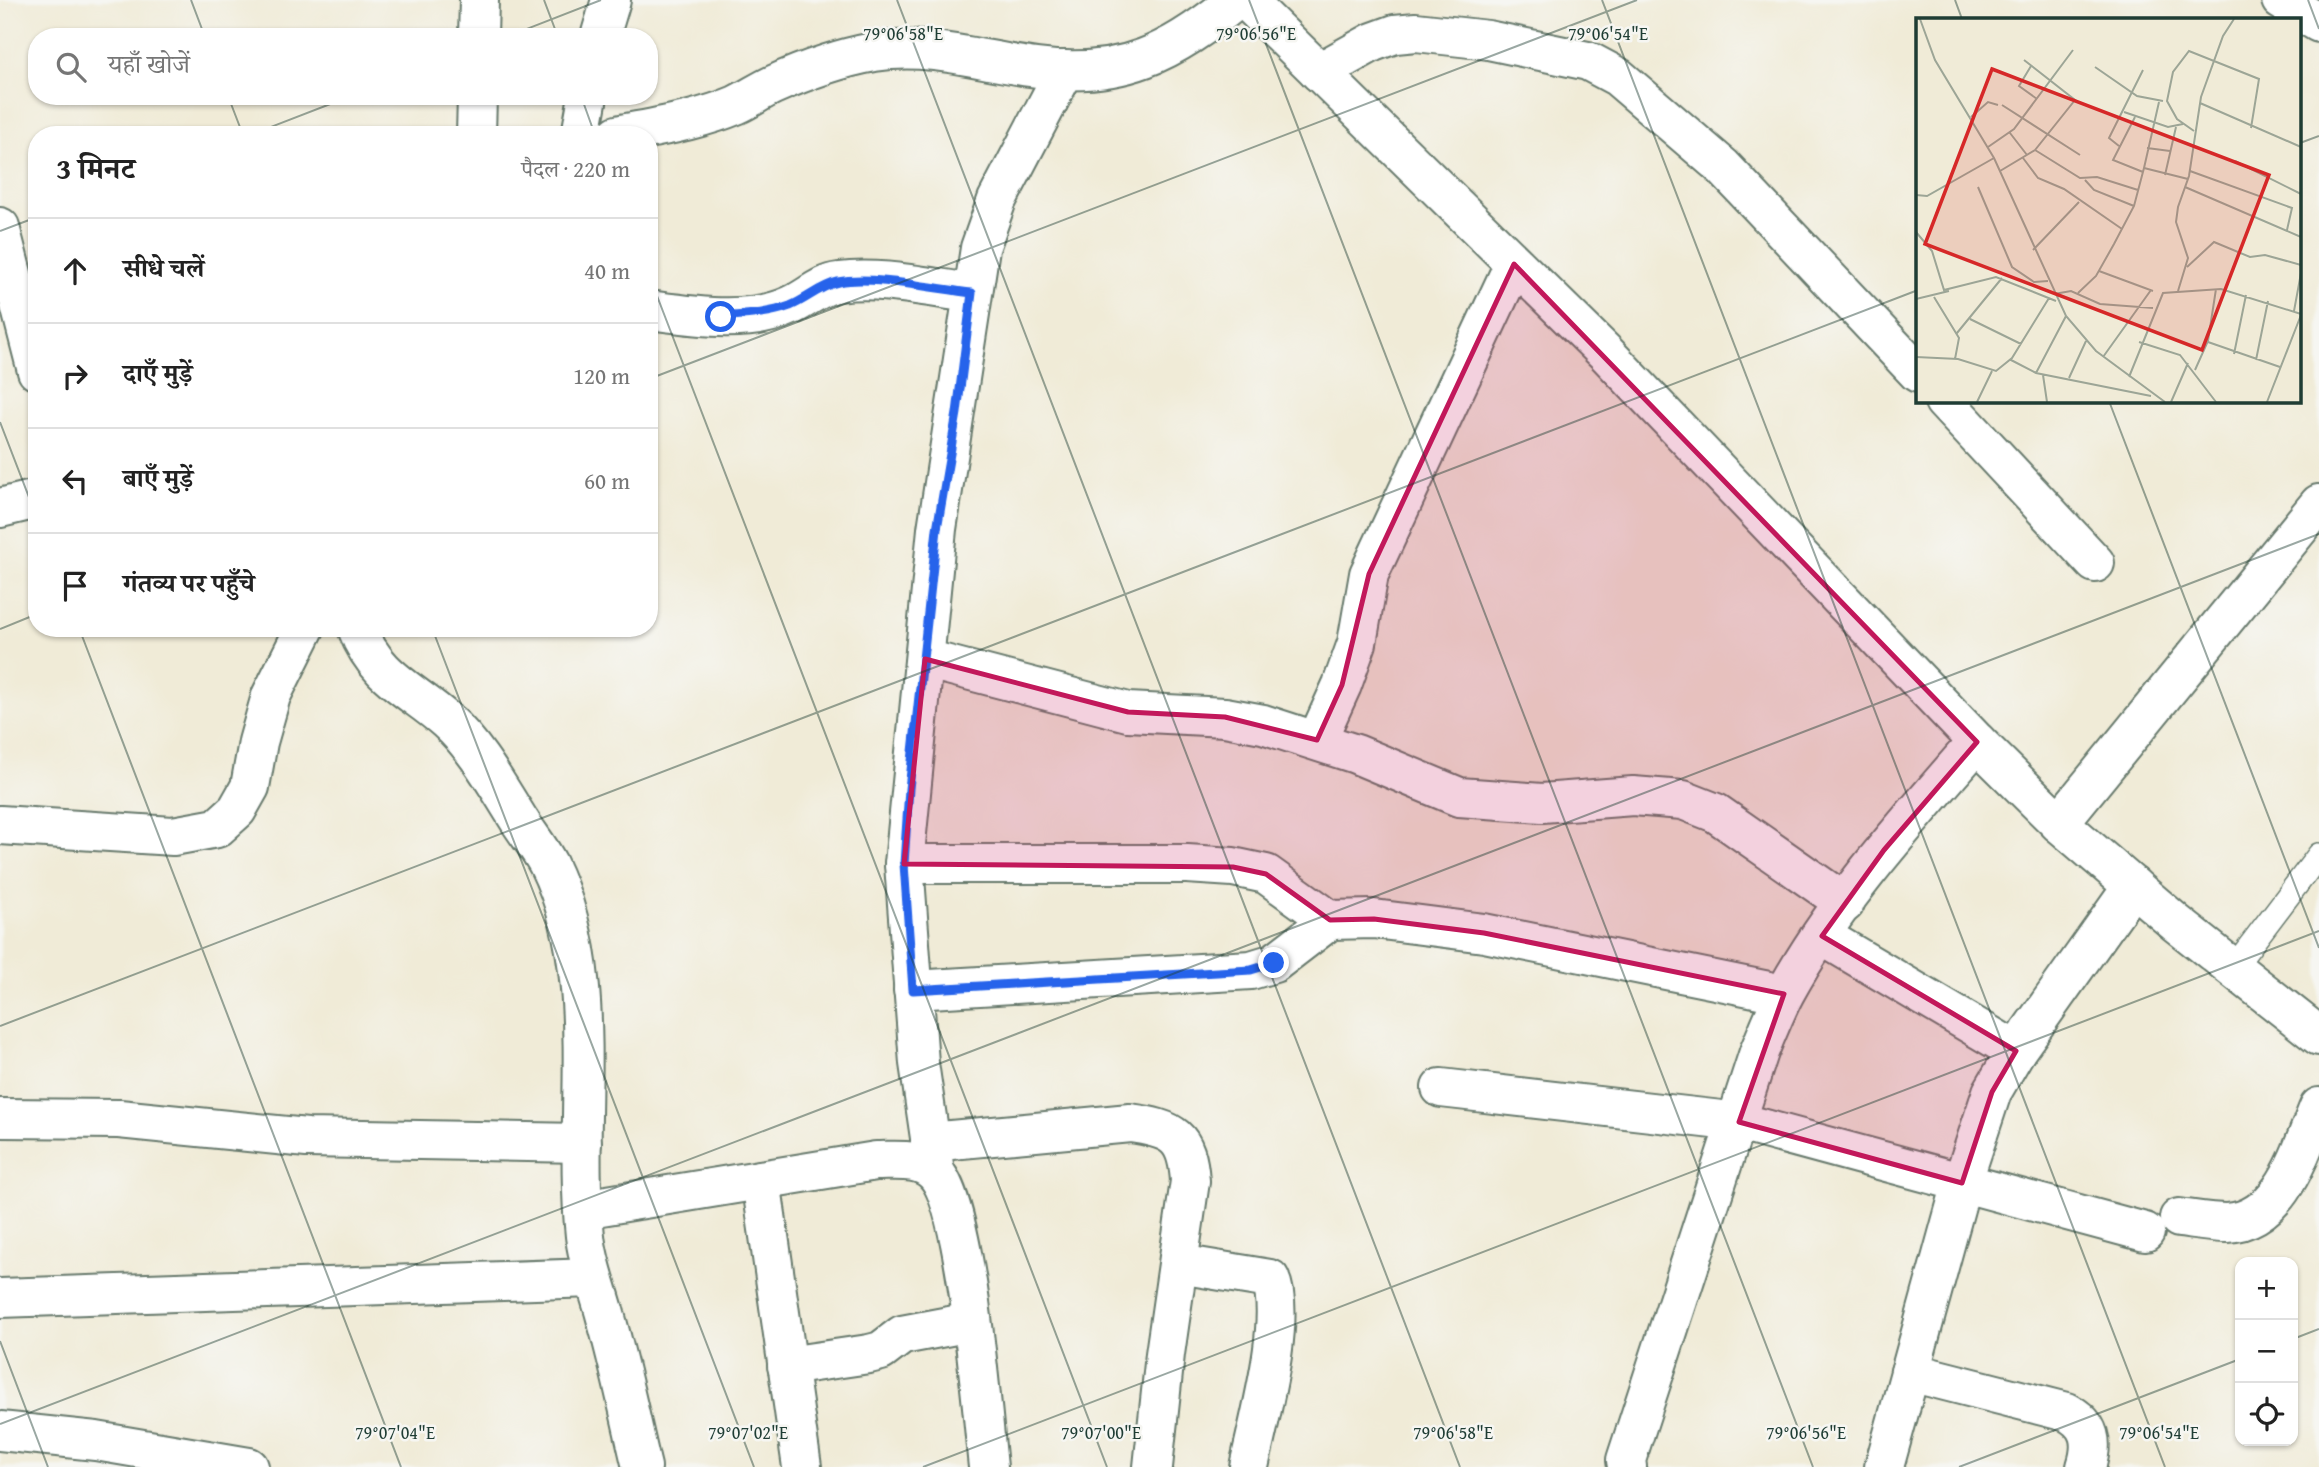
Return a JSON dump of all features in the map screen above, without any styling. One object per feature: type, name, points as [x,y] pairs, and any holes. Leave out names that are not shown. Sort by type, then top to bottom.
[{"type":"street","points":[[478,28],[479,0]]},
{"type":"street","points":[[603,28],[611,0]]},
{"type":"street","points":[[658,126],[708,116],[784,81],[873,52],[929,48],[1036,68],[1065,70],[1120,66],[1158,54],[1195,34],[1236,0]]},
{"type":"street","points":[[1246,0],[1606,354],[1977,742],[2059,823],[2319,1036]]},
{"type":"street","points":[[2281,0],[2319,23]]},
{"type":"street","points":[[1319,72],[1373,42],[1395,34],[1416,32],[1488,40],[1588,61],[1618,77],[1723,167],[1916,371]]},
{"type":"street","points":[[988,1467],[971,1322],[950,1201],[933,1157],[913,990],[904,864],[937,529],[957,413],[980,248],[997,200],[1065,70]]},
{"type":"street","points":[[476,126],[477,105]]},
{"type":"street","points":[[583,126],[586,105]]},
{"type":"street","points":[[0,227],[28,336]]},
{"type":"street","points":[[1317,740],[1342,685],[1357,643],[1369,574],[1514,264]]},
{"type":"street","points":[[658,311],[721,317],[759,314],[791,306],[815,291],[838,282],[878,282],[972,293]]},
{"type":"street","points":[[1945,402],[2095,563]]},
{"type":"street","points":[[0,508],[28,501]]},
{"type":"street","points":[[2059,823],[2319,505]]},
{"type":"street","points":[[0,825],[173,836],[217,828],[237,810],[250,788],[258,741],[271,696],[300,637]]},
{"type":"street","points":[[362,637],[381,671],[448,722],[476,755],[548,864],[567,919],[577,976],[582,1064],[583,1209],[593,1278],[606,1316],[642,1467]]},
{"type":"street","points":[[925,659],[1128,712],[1224,717],[1263,724],[1317,740],[1459,797],[1542,803],[1633,796],[1683,800],[1716,813],[1845,903]]},
{"type":"street","points":[[1627,1467],[1626,1460],[1739,1122],[1759,1052],[1784,994],[1884,850],[1977,742]]},
{"type":"street","points":[[904,864],[1187,864],[1233,867],[1266,874],[1330,920]]},
{"type":"street","points":[[1884,1467],[1962,1183],[1992,1092],[2016,1051],[2133,886]]},
{"type":"street","points":[[913,990],[1251,970],[1274,963],[1330,920],[1374,919],[1484,933],[1784,994]]},
{"type":"street","points":[[1822,936],[2016,1051]]},
{"type":"street","points":[[1441,1088],[1739,1122],[1962,1183],[2162,1225],[2228,1223],[2256,1216],[2283,1188],[2319,1107]]},
{"type":"street","points":[[0,1118],[119,1118],[307,1138],[582,1143]]},
{"type":"street","points":[[583,1209],[876,1161],[914,1161],[1130,1123],[1159,1127],[1180,1139],[1188,1157],[1190,1181],[1165,1354],[1153,1467]]},
{"type":"street","points":[[761,1180],[802,1467]]},
{"type":"street","points":[[1179,1264],[1270,1279],[1276,1291],[1276,1318],[1269,1367],[1249,1467]]},
{"type":"street","points":[[0,1298],[593,1278]]},
{"type":"street","points":[[787,1366],[869,1354],[881,1351],[902,1335],[971,1322]]},
{"type":"street","points":[[1910,1372],[2067,1412],[2081,1419],[2090,1435],[2086,1467]]},
{"type":"street","points":[[0,1431],[96,1441],[249,1467]]},
{"type":"lane","points":[[2234,967],[2319,855]]},
{"type":"highlighted area","points":[[1514,264],[1977,742],[1884,850],[1822,936],[2016,1051],[1992,1092],[1962,1183],[1739,1122],[1784,994],[1484,933],[1374,919],[1330,920],[1266,874],[1233,867],[904,864],[925,659],[1128,712],[1225,717],[1317,740],[1342,685],[1369,574]]},
{"type":"route","points":[[721,317],[759,314],[791,306],[815,291],[838,282],[878,282],[972,293],[957,413],[937,529],[909,789],[904,864],[913,990],[1251,970],[1274,963]]}]
